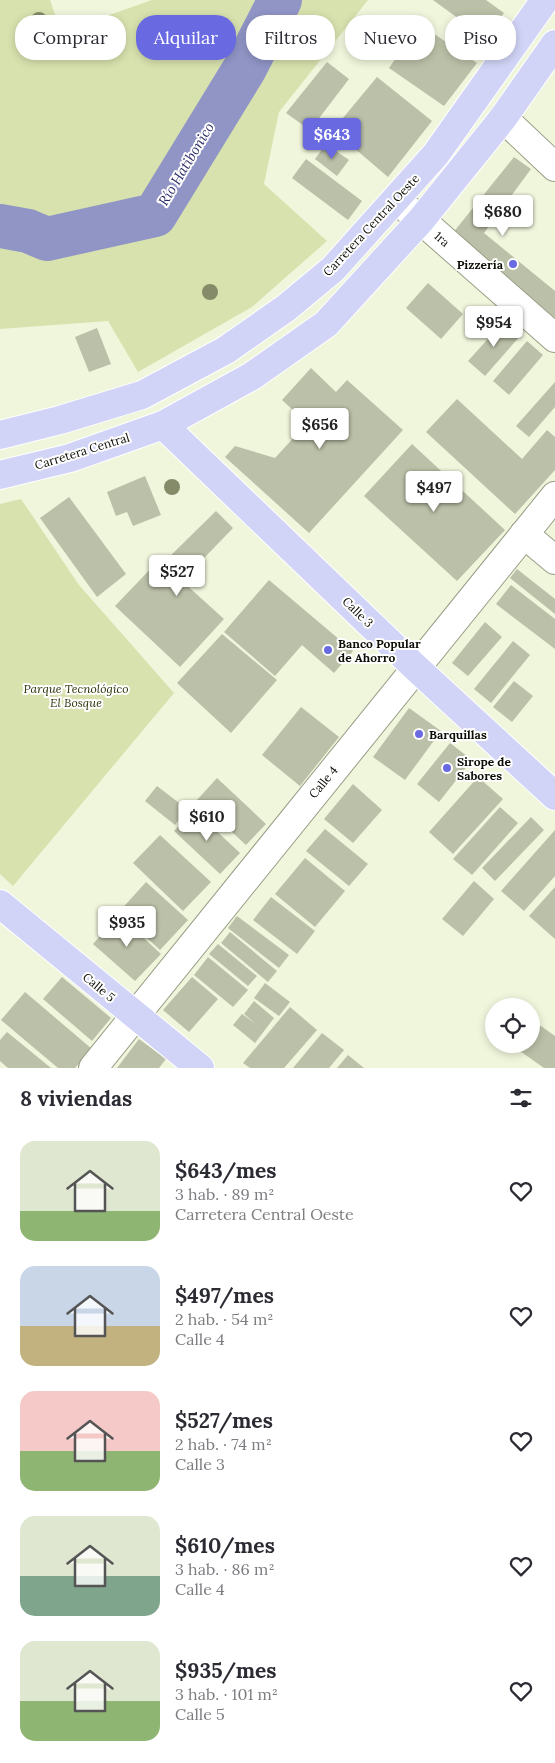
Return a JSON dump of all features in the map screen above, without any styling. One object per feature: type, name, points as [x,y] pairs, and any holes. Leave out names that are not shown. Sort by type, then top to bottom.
[{"type":"main road","name":"Carretera Central Oeste","points":[[0,435],[60,420],[142,395],[226,350],[286,308],[333,269],[436,154],[544,0]]},
{"type":"main road","points":[[163,425],[252,376],[326,324],[421,220],[503,118],[555,44]]},
{"type":"main road","name":"Carretera Central","points":[[0,475],[70,458],[163,425]]},
{"type":"main road","name":"Calle 3","points":[[163,425],[415,667],[555,796]]},
{"type":"main road","name":"Calle 5","points":[[0,904],[200,1068]]},
{"type":"street","points":[[503,118],[555,167]]},
{"type":"street","name":"1ra","points":[[396,200],[555,338]]},
{"type":"street","name":"Calle 4","points":[[92,1068],[555,496]]},
{"type":"street","points":[[524,534],[555,560]]},
{"type":"green space","points":[[0,0],[50,0],[55,15],[15,15],[15,60],[126,60],[126,15],[109,15],[152,0],[368,0],[356,15],[345,15],[345,29],[335,42],[335,15],[246,15],[246,60],[320,60],[279,112],[264,184],[327,241],[252,307],[138,372],[108,321],[0,329]]},
{"type":"green space","name":"Parque Tecnológico El Bosque","points":[[21,499],[79,585],[174,693],[13,886],[0,874],[0,504]]},
{"type":"building","points":[[433,0],[486,0],[504,13],[502,15],[454,15]]},
{"type":"building","points":[[435,34],[445,41],[445,60],[473,60],[477,63],[444,106],[389,68],[395,60],[435,60]]},
{"type":"building","points":[[327,62],[349,79],[310,130],[286,113]]},
{"type":"building","points":[[377,77],[432,121],[388,177],[333,130]]},
{"type":"building","points":[[326,144],[349,160],[337,176],[315,159]]},
{"type":"building","points":[[514,157],[531,169],[484,233],[555,291],[555,318],[452,234]]},
{"type":"building","points":[[306,159],[362,201],[348,220],[292,178]]},
{"type":"building","points":[[428,283],[463,314],[441,339],[406,308]]},
{"type":"building","points":[[504,321],[521,335],[485,376],[468,361]]},
{"type":"building","points":[[97,328],[111,364],[89,372],[75,337]]},
{"type":"building","points":[[527,341],[543,355],[509,395],[493,381]]},
{"type":"building","points":[[311,368],[336,392],[347,380],[403,430],[309,533],[225,457],[235,446],[275,458],[307,423],[282,400]]},
{"type":"building","points":[[555,382],[555,407],[529,437],[516,426]]},
{"type":"building","points":[[457,399],[522,459],[547,430],[555,437],[555,470],[515,514],[426,432]]},
{"type":"building","points":[[412,444],[505,530],[457,581],[364,496]]},
{"type":"building","points":[[145,476],[161,515],[133,526],[127,512],[116,516],[107,492]]},
{"type":"building","points":[[69,497],[126,574],[97,597],[40,518]]},
{"type":"building","points":[[216,511],[233,528],[182,581],[224,619],[180,667],[115,606],[159,560],[163,563]]},
{"type":"building","points":[[517,569],[555,599],[555,614],[510,578]]},
{"type":"building","points":[[269,580],[353,651],[334,673],[302,645],[275,676],[224,632]]},
{"type":"building","points":[[511,585],[555,619],[555,649],[496,604]]},
{"type":"building","points":[[485,622],[502,637],[468,676],[452,663]]},
{"type":"building","points":[[222,634],[277,680],[231,733],[177,683]]},
{"type":"building","points":[[513,641],[530,655],[491,703],[474,689]]},
{"type":"building","points":[[514,681],[533,696],[512,722],[493,707]]},
{"type":"building","points":[[301,707],[339,737],[300,786],[262,755]]},
{"type":"building","points":[[409,708],[441,731],[405,780],[373,757]]},
{"type":"building","points":[[450,743],[472,760],[439,802],[417,784]]},
{"type":"building","points":[[478,777],[503,799],[453,854],[429,832]]},
{"type":"building","points":[[217,778],[266,824],[246,845],[197,800]]},
{"type":"building","points":[[353,784],[382,810],[353,843],[324,819]]},
{"type":"building","points":[[157,786],[187,809],[175,825],[145,801]]},
{"type":"building","points":[[500,807],[518,823],[472,875],[453,859]]},
{"type":"building","points":[[194,810],[240,853],[220,874],[174,831]]},
{"type":"building","points":[[531,817],[544,830],[495,881],[482,868]]},
{"type":"building","points":[[325,829],[368,864],[349,886],[306,851]]},
{"type":"building","points":[[555,830],[555,876],[524,911],[501,891]]},
{"type":"building","points":[[160,835],[211,882],[183,911],[133,863]]},
{"type":"building","points":[[305,858],[345,891],[315,927],[275,894]]},
{"type":"building","points":[[474,881],[494,899],[463,936],[442,919]]},
{"type":"building","points":[[146,882],[188,920],[160,950],[119,912]]},
{"type":"building","points":[[555,887],[555,939],[529,916]]},
{"type":"building","points":[[271,897],[315,931],[297,954],[253,920]]},
{"type":"building","points":[[119,915],[161,954],[135,981],[93,944]]},
{"type":"building","points":[[237,916],[289,955],[279,968],[228,928]]},
{"type":"building","points":[[230,932],[277,971],[268,982],[221,943]]},
{"type":"building","points":[[218,944],[257,976],[248,986],[209,954]]},
{"type":"building","points":[[208,957],[248,990],[233,1007],[194,975]]},
{"type":"building","points":[[62,977],[111,1018],[92,1041],[43,999]]},
{"type":"building","points":[[192,977],[218,999],[189,1032],[163,1010]]},
{"type":"building","points":[[265,983],[290,1002],[279,1016],[254,998]]},
{"type":"building","points":[[25,992],[92,1049],[75,1068],[58,1068],[1,1020]]},
{"type":"building","points":[[254,1001],[274,1018],[255,1043],[233,1025],[242,1014],[256,1024],[244,1014]]},
{"type":"building","points":[[290,1007],[317,1030],[284,1068],[250,1068],[243,1063]]},
{"type":"building","points":[[540,1025],[555,1036],[555,1068],[544,1068],[523,1053],[540,1053]]},
{"type":"building","points":[[7,1032],[51,1068],[8,1068],[0,1061],[0,1040]]},
{"type":"building","points":[[322,1033],[344,1050],[329,1068],[293,1068]]},
{"type":"building","points":[[139,1039],[166,1059],[159,1068],[117,1068]]},
{"type":"building","points":[[348,1055],[364,1068],[337,1068]]},
{"type":"waterway","name":"Río Hatibonico","points":[[0,226],[28,231],[47,239],[155,215],[245,68],[280,0]]},
{"type":"place","name":"Pizzería","points":[[513,264]]},
{"type":"place","name":"Banco Popular de Ahorro","points":[[328,650]]},
{"type":"place","name":"Barquillas","points":[[419,734]]},
{"type":"place","name":"Sirope de Sabores","points":[[447,768]]}]
